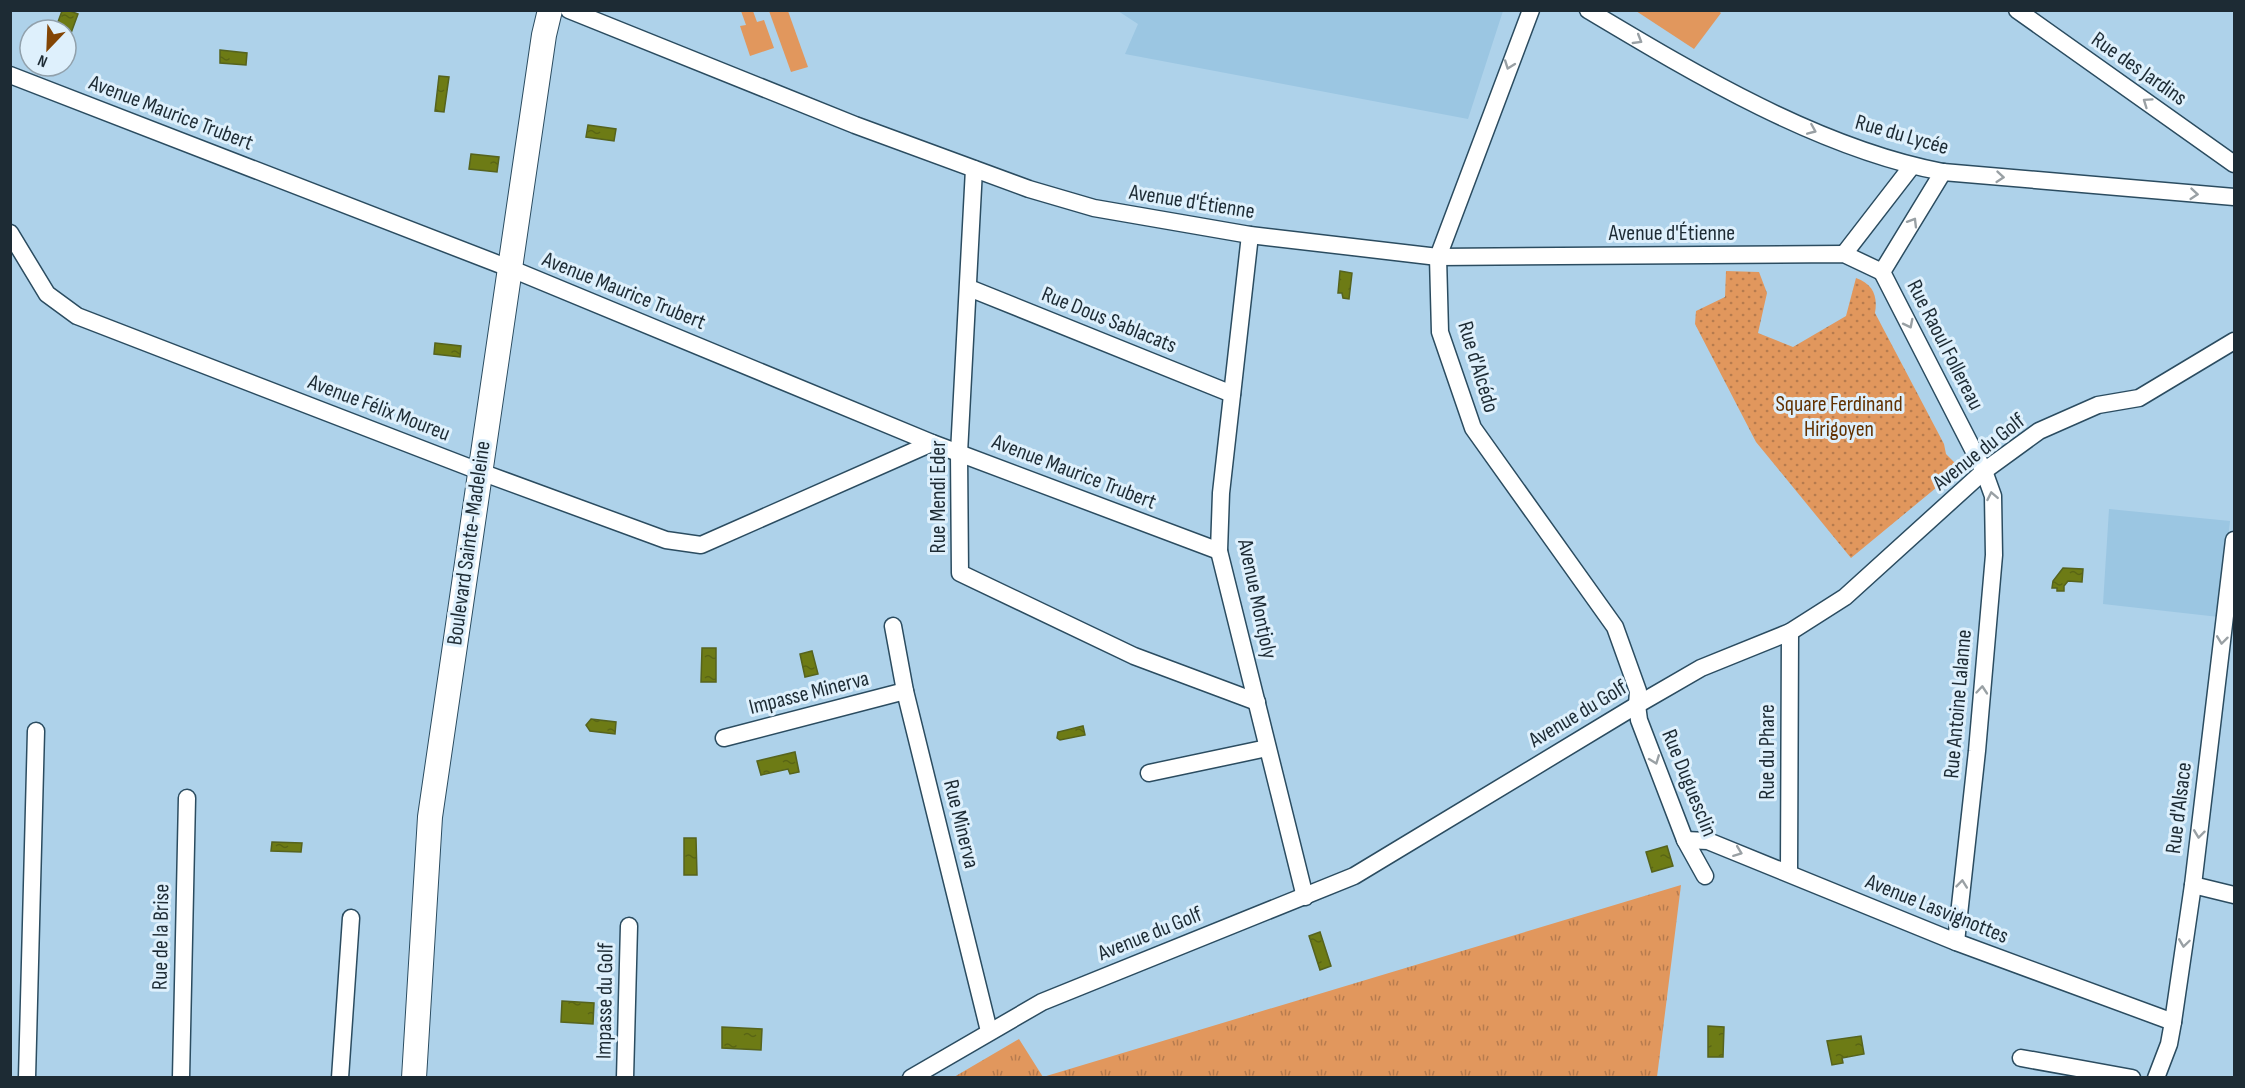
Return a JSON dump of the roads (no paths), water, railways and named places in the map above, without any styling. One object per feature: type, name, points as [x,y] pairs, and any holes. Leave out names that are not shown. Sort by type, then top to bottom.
[{"type":"street","name":"Boulevard Sainte-Madeleine","points":[[414,1077],[430,817],[545,28],[550,10]]},
{"type":"street","name":"Avenue d'Étienne","points":[[569,10],[855,125],[974,170],[1094,208],[1250,235],[1438,256],[1844,254],[1882,272]]},
{"type":"street","name":"Rue d'Alcédo","points":[[1531,10],[1438,256],[1440,332],[1473,428],[1615,627],[1638,691],[1636,705]]},
{"type":"street","name":"Rue du Lycée","points":[[1588,10],[1679,65],[1812,131],[1912,166],[1943,172],[2235,197]]},
{"type":"street","name":"Rue des Jardins","points":[[2017,10],[2235,164]]},
{"type":"street","name":"Avenue Maurice Trubert","points":[[10,75],[510,268],[932,443],[1219,551]]},
{"type":"street","points":[[1844,254],[1912,166]]},
{"type":"street","name":"Rue Mendi Eder","points":[[974,170],[959,453],[960,573],[1134,656],[1257,702]]},
{"type":"street","points":[[1882,272],[1943,172]]},
{"type":"street","name":"Avenue Félix Moureu","points":[[10,233],[47,294],[77,316],[666,540],[701,545],[932,443]]},
{"type":"street","name":"Avenue Montjoly","points":[[1250,235],[1221,493],[1219,551],[1305,897]]},
{"type":"street","name":"Rue Raoul Follereau","points":[[1882,272],[1984,471]]},
{"type":"street","name":"Rue Dous Sablacats","points":[[969,288],[1232,394]]},
{"type":"street","name":"Avenue du Golf","points":[[911,1077],[1042,1002],[1354,876],[1701,668],[1790,632],[1845,597],[1984,471],[2039,431],[2098,405],[2139,398],[2235,341]]},
{"type":"street","name":"Rue Antoine Lalanne","points":[[1956,942],[1977,751],[1994,555],[1994,496],[1984,471]]},
{"type":"street","name":"Rue d'Alsace","points":[[2156,1077],[2169,1044],[2173,1022],[2193,885],[2235,540]]},
{"type":"street","name":"Rue Minerva","points":[[893,626],[905,692],[989,1031]]},
{"type":"street","name":"Rue du Phare","points":[[1789,872],[1790,632]]},
{"type":"street","name":"Impasse Minerva","points":[[724,738],[905,692]]},
{"type":"street","name":"Rue Duguesclin","points":[[1636,705],[1639,720],[1686,840],[1705,876]]},
{"type":"street","points":[[27,1077],[36,732]]},
{"type":"street","points":[[1149,773],[1267,748]]},
{"type":"street","name":"Rue de la Brise","points":[[181,1077],[188,798]]},
{"type":"street","name":"Avenue Lasvignottes","points":[[1686,840],[1708,841],[1789,872],[1956,942],[2173,1022]]},
{"type":"street","points":[[2193,885],[2235,895]]},
{"type":"street","points":[[340,1077],[351,918]]},
{"type":"street","name":"Impasse du Golf","points":[[625,1077],[629,926]]},
{"type":"street","points":[[2021,1058],[2132,1077]]},
{"type":"water","points":[[62,11],[78,14],[77,18],[59,18]]},
{"type":"water","points":[[220,50],[247,53],[246,65],[220,63]]},
{"type":"water","points":[[439,76],[449,77],[444,112],[435,111]]},
{"type":"water","points":[[588,125],[616,129],[614,141],[586,137]]},
{"type":"water","points":[[471,154],[499,157],[497,172],[469,169]]},
{"type":"water","points":[[1340,271],[1352,273],[1349,299],[1343,298],[1342,293],[1338,293]]},
{"type":"water","points":[[435,343],[461,346],[460,357],[434,354]]},
{"type":"water","points":[[2063,568],[2083,569],[2082,582],[2068,581],[2064,586],[2064,591],[2057,591],[2057,588],[2052,588],[2053,581]]},
{"type":"water","points":[[702,648],[716,648],[716,682],[701,682]]},
{"type":"water","points":[[812,651],[818,674],[805,677],[800,654]]},
{"type":"water","points":[[591,719],[616,722],[615,734],[590,731],[586,725]]},
{"type":"water","points":[[1083,726],[1085,735],[1060,740],[1057,738],[1058,732]]},
{"type":"water","points":[[795,752],[799,772],[790,774],[788,769],[761,775],[757,761]]},
{"type":"water","points":[[684,838],[696,838],[697,875],[684,875]]},
{"type":"water","points":[[272,842],[302,843],[301,852],[271,851]]},
{"type":"water","points":[[1667,846],[1673,866],[1652,872],[1646,852]]},
{"type":"water","points":[[1320,932],[1331,966],[1320,970],[1309,936]]},
{"type":"water","points":[[562,1001],[594,1003],[593,1024],[561,1022]]},
{"type":"water","points":[[1708,1026],[1724,1027],[1723,1057],[1708,1057]]},
{"type":"water","points":[[722,1027],[762,1029],[761,1050],[722,1048]]},
{"type":"water","points":[[1861,1036],[1864,1054],[1842,1058],[1843,1063],[1832,1065],[1827,1041]]},
{"type":"park label","name":"Square Ferdinand Hirigoyen","points":[[1839,416]]}]
